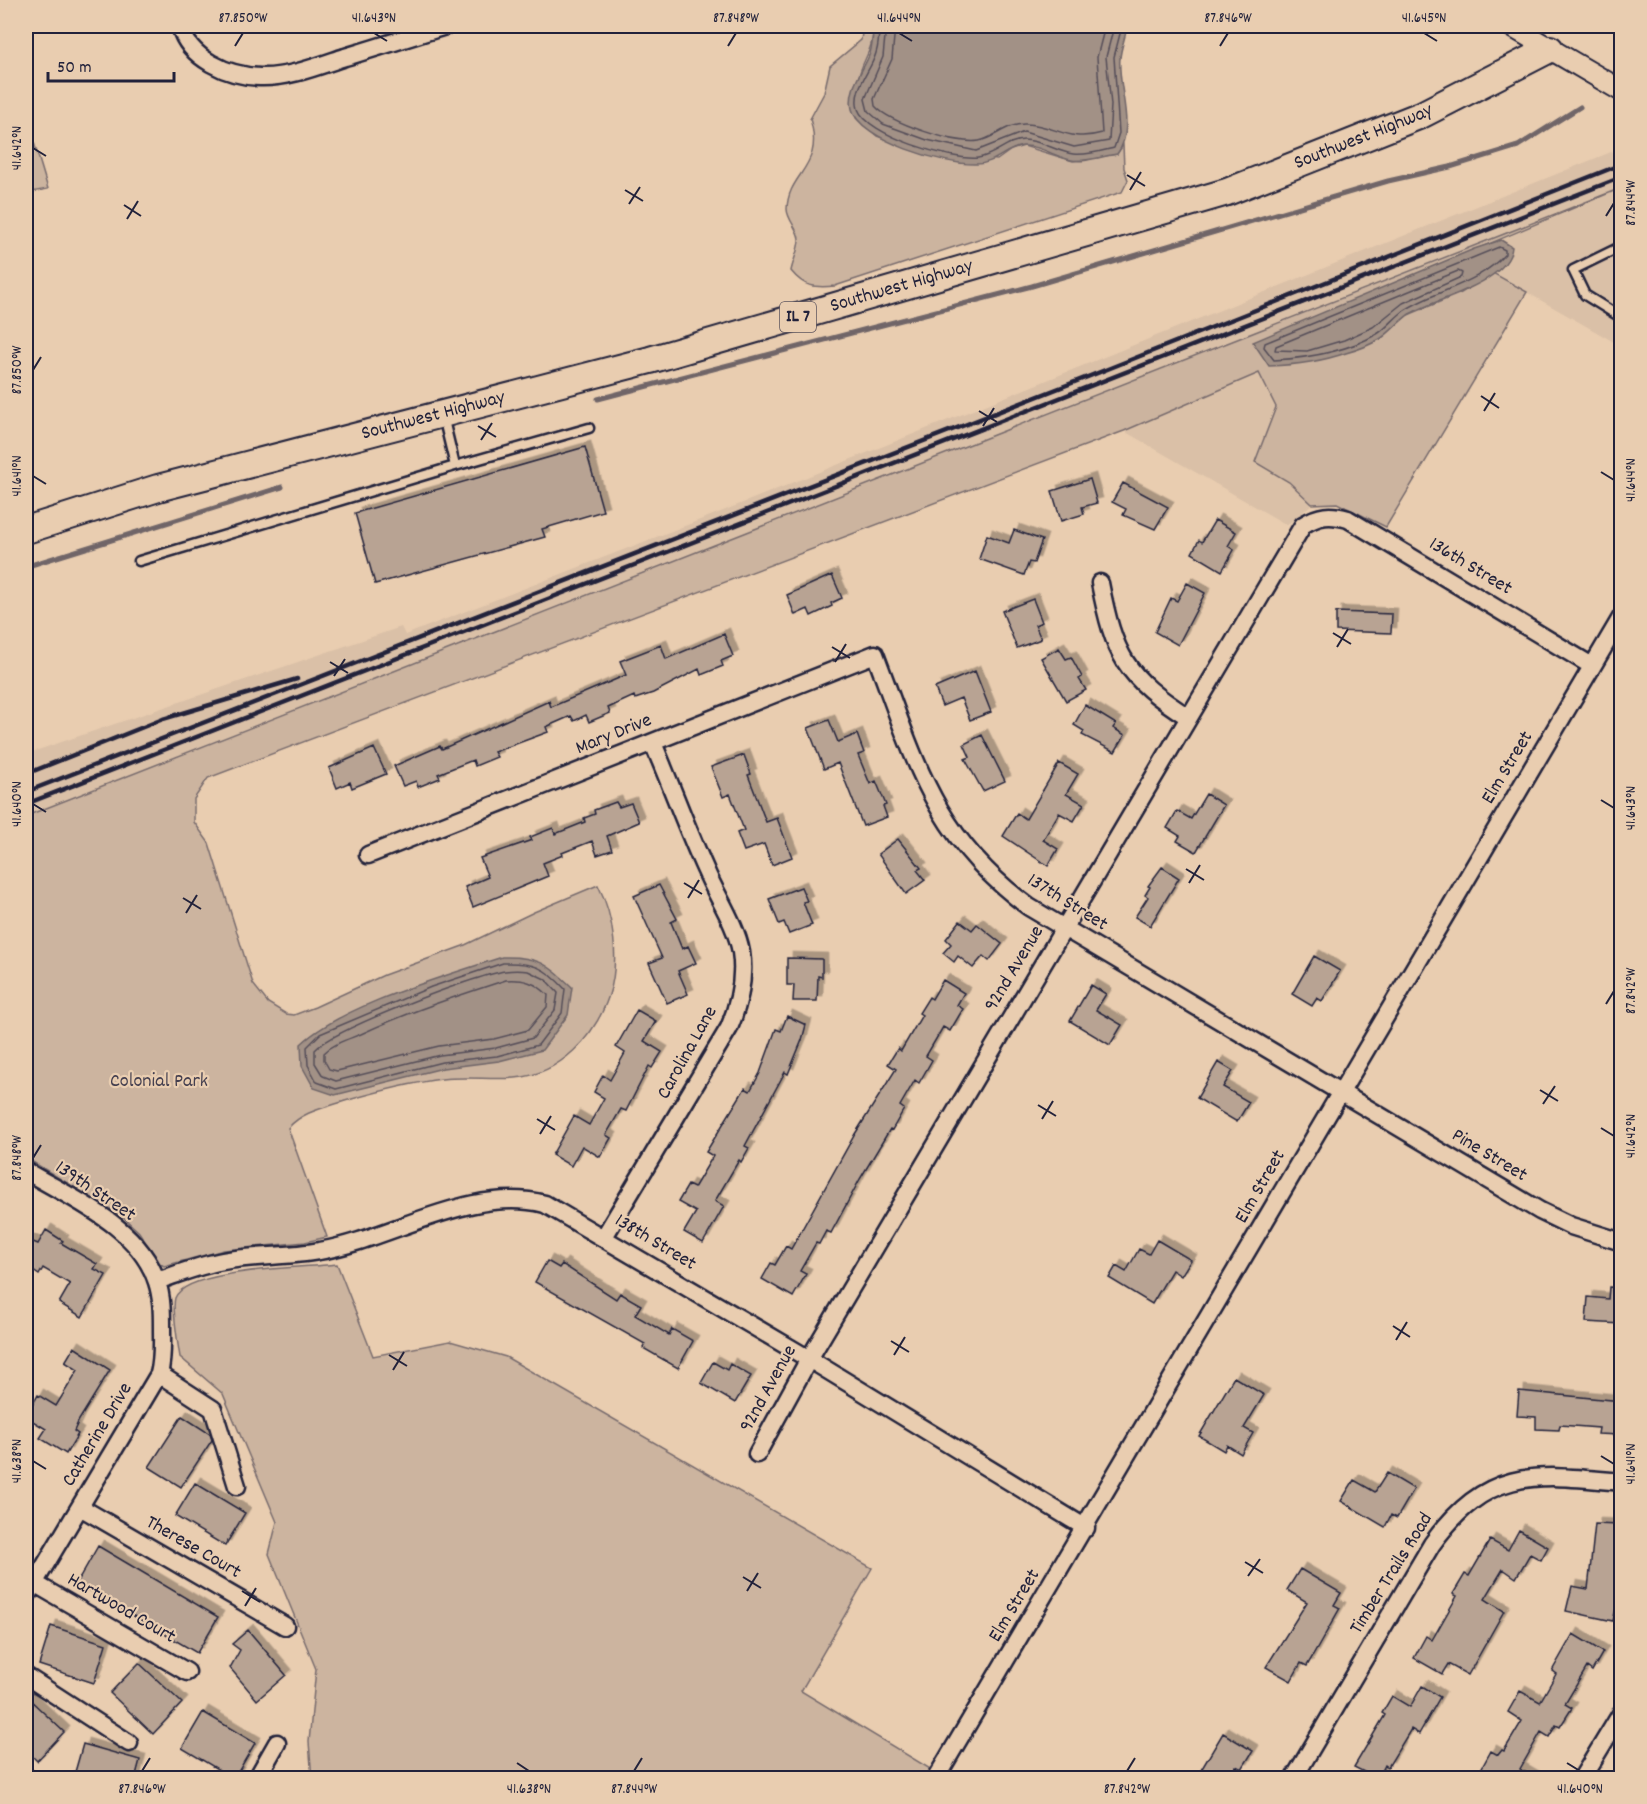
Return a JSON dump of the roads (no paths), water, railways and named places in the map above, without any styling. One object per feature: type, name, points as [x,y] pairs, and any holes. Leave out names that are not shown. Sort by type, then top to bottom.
[{"type":"main road","name":"Southwest Highway","points":[[26,530],[158,488],[442,412],[650,360],[1227,192],[1421,115],[1550,49]]},
{"type":"street","points":[[180,26],[190,46],[214,65],[230,72],[261,77],[282,75],[324,64],[446,26]]},
{"type":"street","points":[[1511,26],[1622,91]]},
{"type":"street","name":"136th Street","points":[[1322,516],[1334,515],[1360,525],[1592,666]]},
{"type":"street","name":"92nd Avenue","points":[[757,1454],[809,1359],[1298,531],[1303,525],[1322,516]]},
{"type":"street","points":[[1100,583],[1108,624],[1126,664],[1154,696],[1188,717]]},
{"type":"street","name":"Elm Street","points":[[936,1779],[1622,616]]},
{"type":"street","name":"Mary Drive","points":[[368,855],[875,654]]},
{"type":"street","name":"137th Street","points":[[875,654],[924,783],[955,835],[978,865],[1003,888],[1064,927],[1341,1092]]},
{"type":"street","name":"Carolina Lane","points":[[604,1238],[729,1028],[737,1005],[742,978],[740,951],[735,933],[706,871],[653,742]]},
{"type":"street","name":"Pine Street","points":[[1341,1092],[1540,1210],[1572,1226],[1622,1242]]},
{"type":"street","name":"139th Street","points":[[26,1171],[95,1212],[123,1232],[144,1258],[157,1281]]},
{"type":"street","name":"138th Street","points":[[157,1281],[223,1261],[336,1247],[483,1202],[504,1198],[524,1199],[545,1204],[809,1359],[1086,1528]]},
{"type":"street","name":"Catherine Drive","points":[[30,1590],[159,1374],[162,1363],[162,1303],[157,1281]]},
{"type":"street","points":[[159,1374],[213,1408],[237,1486]]},
{"type":"street","name":"Timber Trails Road","points":[[1294,1779],[1432,1544],[1449,1519],[1489,1489],[1524,1478],[1566,1477],[1622,1482]]},
{"type":"street","name":"Therese Court","points":[[80,1507],[285,1626]]},
{"type":"street","name":"Hartwood Court","points":[[30,1590],[187,1672]]},
{"type":"street","points":[[26,1676],[129,1743]]},
{"type":"street","points":[[1582,1779],[1622,1712]]},
{"type":"street","points":[[257,1779],[277,1743]]},
{"type":"lane","points":[[1622,246],[1573,270],[1585,295],[1622,318]]},
{"type":"lane","points":[[442,412],[455,466]]},
{"type":"lane","points":[[140,561],[589,428]]},
{"type":"water","points":[[873,26],[1127,26],[1120,58],[1126,120],[1123,143],[1117,154],[1088,160],[1071,160],[1035,147],[1023,146],[977,164],[946,161],[926,156],[887,141],[870,131],[858,120],[851,102],[854,87],[870,53]]},
{"type":"water","points":[[1501,240],[1512,247],[1508,260],[1498,271],[1469,288],[1408,315],[1384,337],[1363,347],[1318,361],[1269,366],[1253,342],[1474,249]]},
{"type":"water","points":[[502,957],[524,958],[541,963],[572,987],[568,1015],[542,1050],[499,1061],[443,1068],[335,1095],[314,1088],[302,1066],[301,1044],[319,1030],[368,1004]]},
{"type":"waterway","points":[[598,399],[1032,286],[1388,181],[1450,167],[1518,146],[1580,107]]},
{"type":"waterway","points":[[31,565],[282,487]]},
{"type":"railway","points":[[26,792],[1090,376],[1622,164]]},
{"type":"railway","points":[[26,804],[1622,177]]},
{"type":"railway","points":[[26,774],[163,719],[297,679]]},
{"type":"park label","name":"Colonial Park","points":[[159,1082]]}]
